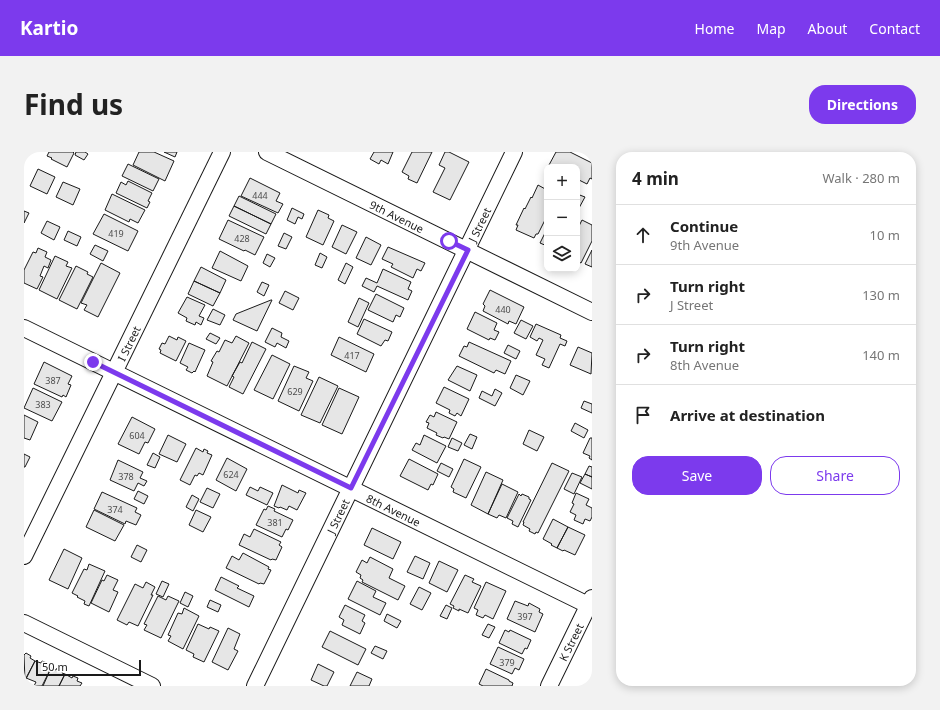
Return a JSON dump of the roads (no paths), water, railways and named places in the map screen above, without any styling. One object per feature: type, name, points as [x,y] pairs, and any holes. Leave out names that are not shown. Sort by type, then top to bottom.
[{"type":"street","name":"I Street","points":[[24,556],[222,152]]},
{"type":"street","name":"9th Avenue","points":[[267,152],[592,312]]},
{"type":"street","name":"J Street","points":[[255,686],[468,250],[514,152]]},
{"type":"street","name":"8th Avenue","points":[[24,328],[351,488],[591,603]]},
{"type":"street","name":"K Street","points":[[549,686],[591,603]]},
{"type":"street","points":[[24,623],[152,686]]}]
